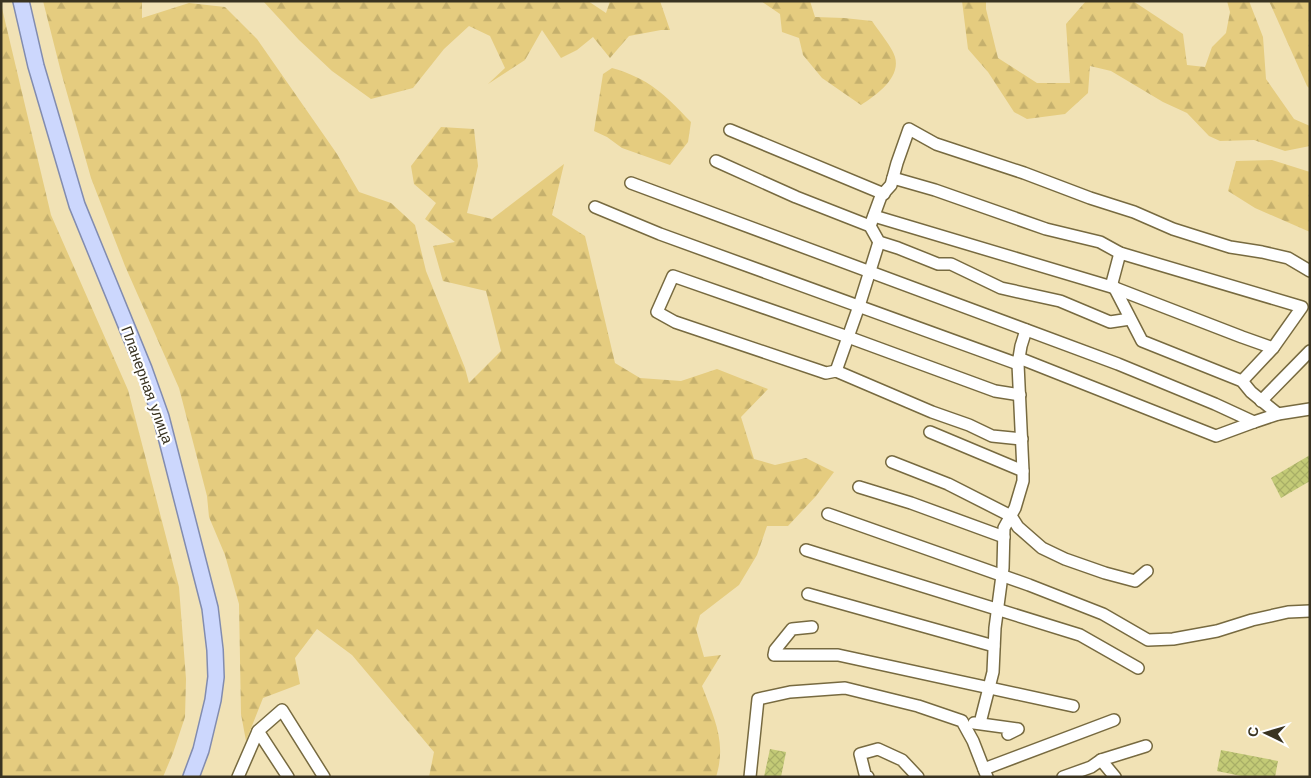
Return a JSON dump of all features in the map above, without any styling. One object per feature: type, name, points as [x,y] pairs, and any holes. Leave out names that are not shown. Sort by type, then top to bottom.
[{"type":"main road","name":"Планерная улица","points":[[21,1],[36,66],[77,205],[144,369],[161,417],[210,608],[216,677],[202,750],[191,777]]},
{"type":"lane","points":[[836,371],[879,242],[872,221],[884,194],[891,185],[896,163],[909,129],[936,144],[1134,212],[1173,229],[1230,247],[1288,258],[1310,271]]},
{"type":"lane","points":[[730,130],[884,194]]},
{"type":"lane","points":[[716,161],[796,197],[872,221],[1115,288],[1273,348]]},
{"type":"lane","points":[[893,178],[935,190],[1046,229],[1100,242],[1120,253],[1306,304],[1273,348],[1242,382]]},
{"type":"lane","points":[[631,183],[1118,364],[1254,422]]},
{"type":"lane","points":[[595,207],[660,234],[859,306],[1019,361],[1216,436],[1278,414],[1307,407]]},
{"type":"lane","points":[[879,242],[938,264],[951,264],[1001,288],[1060,301],[1110,322],[1130,319]]},
{"type":"lane","points":[[1120,253],[1112,283],[1142,341],[1242,382],[1278,414]]},
{"type":"lane","points":[[1020,395],[995,391],[673,276],[657,312],[676,322],[826,373],[836,371],[992,436],[1022,439]]},
{"type":"lane","points":[[980,723],[993,672],[1002,575],[1004,528],[1023,481],[1019,361],[1026,330]]},
{"type":"lane","points":[[1261,400],[1310,351]]},
{"type":"lane","points":[[930,432],[1023,471]]},
{"type":"lane","points":[[892,462],[948,484],[1010,516],[1018,527],[1042,548],[1064,559],[1135,581],[1148,571]]},
{"type":"lane","points":[[859,487],[911,503],[1004,537]]},
{"type":"lane","points":[[828,514],[1002,575],[1103,614],[1148,640],[1174,639],[1217,631],[1252,620],[1288,612],[1310,611]]},
{"type":"lane","points":[[806,550],[1080,635],[1138,668]]},
{"type":"lane","points":[[808,594],[994,646]]},
{"type":"lane","points":[[812,627],[792,629],[775,650],[774,655],[838,655],[1073,706]]},
{"type":"lane","points":[[750,777],[758,699],[790,692],[845,688],[918,706],[962,721],[1018,729],[1008,734]]},
{"type":"lane","points":[[238,777],[258,731],[282,710],[324,777]]},
{"type":"lane","points":[[962,721],[973,741],[985,773],[1114,720]]},
{"type":"lane","points":[[258,731],[288,777]]},
{"type":"lane","points":[[1063,777],[1091,767],[1101,760],[1146,746]]},
{"type":"lane","points":[[868,777],[865,774],[860,754],[878,749],[902,760],[918,777]]},
{"type":"lane","points":[[1101,760],[1115,777]]},
{"type":"green space","points":[[43,1],[142,1],[142,18],[189,3],[225,7],[257,39],[337,154],[359,192],[391,203],[415,225],[426,271],[465,368],[469,383],[501,351],[486,291],[443,281],[433,246],[455,242],[425,219],[436,203],[414,184],[411,166],[441,127],[474,129],[478,166],[467,213],[492,219],[564,164],[552,215],[585,236],[615,363],[640,378],[681,381],[717,369],[768,389],[741,417],[754,459],[775,465],[806,458],[834,472],[816,496],[788,526],[767,526],[757,555],[739,585],[700,615],[696,629],[704,657],[721,655],[702,686],[715,720],[720,741],[719,764],[716,777],[429,777],[434,752],[352,655],[317,629],[295,658],[300,684],[263,698],[246,741],[241,714],[239,604],[225,555],[209,517],[207,496],[179,388],[125,266],[91,178]]},
{"type":"green space","points":[[263,1],[588,1],[606,13],[610,1],[660,1],[670,30],[629,36],[610,58],[593,37],[577,50],[561,58],[542,30],[525,60],[488,84],[505,68],[490,36],[469,26],[444,49],[413,88],[371,99],[332,71],[299,40]]},
{"type":"green space","points":[[761,1],[810,1],[815,17],[872,21],[894,53],[896,65],[891,79],[880,91],[861,105],[822,78],[803,55],[799,38],[782,32],[780,14]]},
{"type":"green space","points":[[962,1],[986,1],[986,9],[998,58],[1037,83],[1070,83],[1066,24],[1086,1],[1133,1],[1183,34],[1187,65],[1205,67],[1212,47],[1226,33],[1230,12],[1227,1],[1249,1],[1263,37],[1266,79],[1294,119],[1310,126],[1310,146],[1285,151],[1254,140],[1220,141],[1209,136],[1187,113],[1163,102],[1111,71],[1090,66],[1088,93],[1065,114],[1027,119],[1014,112],[988,72],[968,49]]},
{"type":"green space","points":[[1269,1],[1310,1],[1310,89],[1307,86]]},
{"type":"green space","points":[[1,4],[51,215],[128,390],[179,587],[186,679],[185,717],[163,777],[1,777]]},
{"type":"green space","points":[[612,68],[637,77],[656,89],[691,122],[688,142],[670,165],[622,148],[607,137],[594,131],[603,74]]},
{"type":"green space","points":[[1272,160],[1310,172],[1310,232],[1255,208],[1228,191],[1236,161]]},
{"type":"building","points":[[1310,455],[1310,481],[1281,498],[1271,478]]},
{"type":"building","points":[[770,749],[786,752],[781,777],[764,777]]},
{"type":"building","points":[[1221,750],[1278,761],[1275,777],[1246,777],[1217,771]]}]
